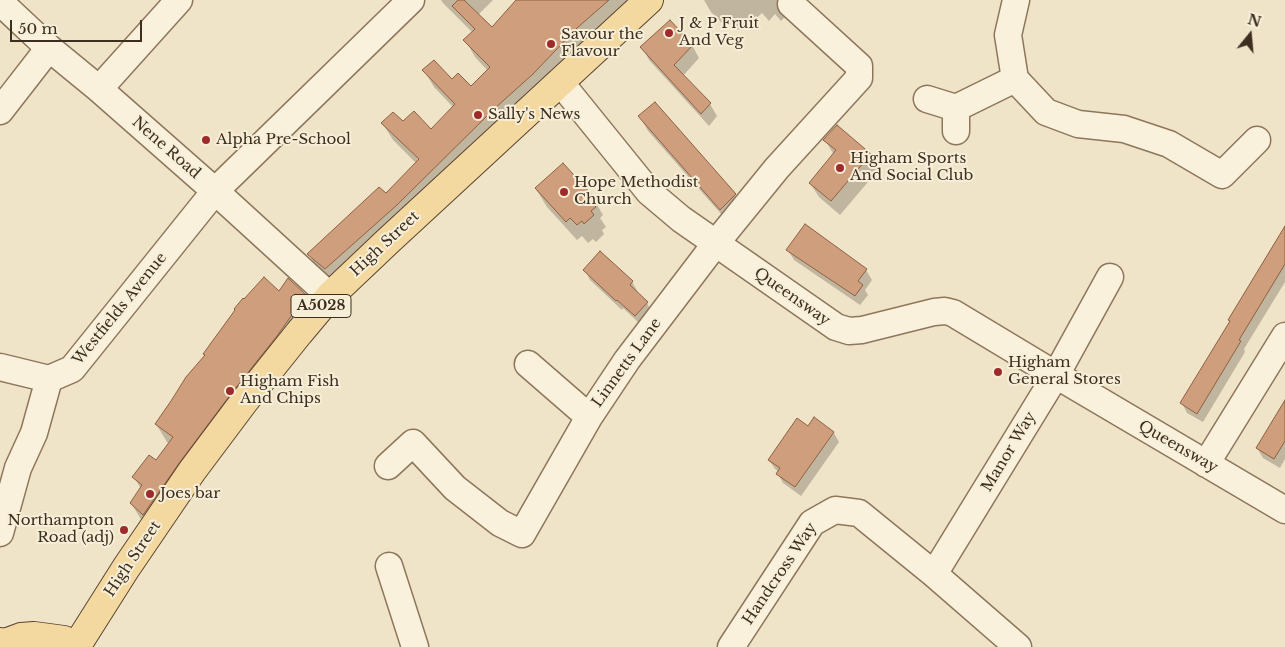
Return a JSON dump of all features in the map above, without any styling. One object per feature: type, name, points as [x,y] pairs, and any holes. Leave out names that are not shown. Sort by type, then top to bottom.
[{"type":"main road","name":"High Street","points":[[76,647],[192,471],[249,395],[330,296],[649,0]]},
{"type":"main road","points":[[5,644],[21,637],[34,636],[64,640],[76,647]]},
{"type":"street","points":[[99,89],[179,0]]},
{"type":"street","name":"Westfields Avenue","points":[[49,379],[72,369],[215,191],[411,0]]},
{"type":"street","points":[[1016,0],[1008,35],[1015,79],[1046,112],[1078,124],[1124,129],[1169,144],[1222,174],[1257,140]]},
{"type":"street","name":"Nene Road","points":[[0,2],[49,48],[99,89],[215,191],[330,296]]},
{"type":"street","name":"Linnetts Lane","points":[[388,466],[413,442],[455,488],[500,523],[522,534],[589,417],[627,360],[716,243],[777,168],[859,78],[859,66],[791,4]]},
{"type":"street","points":[[0,111],[49,48]]},
{"type":"street","points":[[927,99],[956,119],[1015,79]]},
{"type":"street","name":"Queensway","points":[[560,82],[649,192],[681,219],[836,327],[849,331],[862,330],[934,312],[953,314],[1285,510]]},
{"type":"street","name":"Manor Way","points":[[934,574],[1056,376],[1110,277]]},
{"type":"street","points":[[1206,464],[1285,336]]},
{"type":"street","points":[[528,364],[589,417]]},
{"type":"street","points":[[0,367],[49,379],[34,433],[18,468],[0,533]]},
{"type":"street","name":"Handcross Way","points":[[731,647],[812,523],[835,510],[859,512],[1018,647]]},
{"type":"street","points":[[389,566],[415,647]]},
{"type":"building","points":[[458,0],[464,0],[492,27],[516,0],[609,0],[577,28],[533,74],[494,109],[397,205],[325,269],[307,254],[379,187],[386,193],[419,159],[381,123],[393,112],[403,121],[414,111],[431,129],[455,104],[422,70],[434,60],[452,79],[458,73],[471,86],[490,67],[463,40],[475,29],[452,6]]},
{"type":"building","points":[[670,20],[693,45],[674,65],[711,103],[701,114],[640,47]]},
{"type":"building","points":[[655,102],[736,194],[720,210],[638,116]]},
{"type":"building","name":"Higham Sports And Social Club","points":[[837,125],[871,154],[831,201],[809,183],[836,150],[823,140]]},
{"type":"building","name":"Hope Methodist Church","points":[[563,163],[593,196],[589,200],[596,207],[591,211],[594,215],[584,224],[582,221],[577,225],[570,218],[566,222],[535,188]]},
{"type":"building","points":[[805,224],[867,269],[858,281],[863,285],[855,296],[786,250]]},
{"type":"building","points":[[1285,226],[1285,264],[1197,414],[1180,403]]},
{"type":"building","points":[[600,251],[633,281],[630,285],[648,302],[635,316],[583,270]]},
{"type":"building","points":[[264,277],[279,291],[288,278],[306,295],[277,336],[180,462],[143,515],[130,503],[142,485],[132,477],[149,455],[156,460],[173,437],[155,424],[186,377],[205,355],[203,354],[234,309]]},
{"type":"building","points":[[1285,400],[1285,441],[1274,459],[1256,448]]},
{"type":"building","points":[[814,417],[834,432],[795,487],[776,474],[780,468],[768,460],[797,418],[808,426]]},
{"type":"place","name":"J & P Fruit And Veg","points":[[669,33]]},
{"type":"place","name":"Savour the Flavour","points":[[551,44]]},
{"type":"place","name":"Sally's News","points":[[478,115]]},
{"type":"place","name":"Alpha Pre-School","points":[[206,140]]},
{"type":"place","name":"Higham Sports And Social Club","points":[[840,168]]},
{"type":"place","name":"Hope Methodist Church","points":[[564,192]]},
{"type":"place","name":"Higham General Stores","points":[[998,372]]},
{"type":"place","name":"Higham Fish And Chips","points":[[230,391]]},
{"type":"place","name":"Joes bar","points":[[150,494]]},
{"type":"place","name":"Northampton Road (adj)","points":[[124,530]]}]
